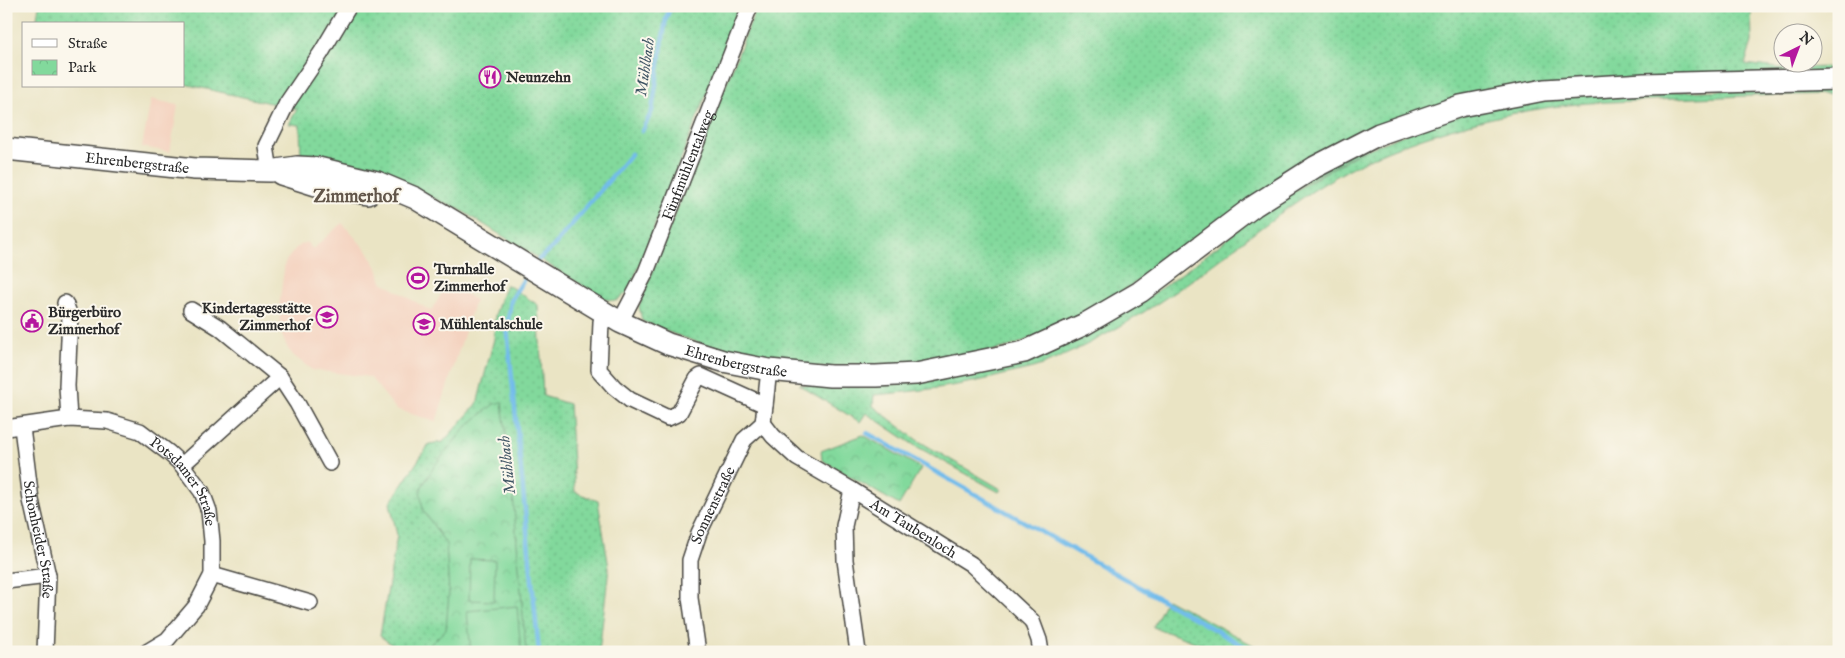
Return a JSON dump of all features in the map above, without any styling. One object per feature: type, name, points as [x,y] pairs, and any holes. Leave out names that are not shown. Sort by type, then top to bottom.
[{"type":"street","points":[[270,171],[266,146],[287,103],[321,53],[348,6]]},
{"type":"street","name":"Fünfmühlentalweg","points":[[611,317],[646,272],[750,6]]},
{"type":"street","name":"Ehrenbergstraße","points":[[6,149],[195,169],[270,171],[297,167],[318,168],[377,182],[415,198],[438,213],[461,224],[611,317],[668,344],[723,361],[769,370],[830,376],[876,376],[916,374],[1024,352],[1085,324],[1140,292],[1254,206],[1315,167],[1379,134],[1460,106],[1544,90],[1644,84],[1839,79]]},
{"type":"street","points":[[65,303],[70,316],[67,386],[69,419]]},
{"type":"street","points":[[191,310],[220,328],[280,377],[297,403],[330,464]]},
{"type":"street","name":"Ehrenbergstraße","points":[[611,317],[601,322],[599,370],[614,387],[630,400],[668,418],[679,413],[697,379],[701,376],[765,405]]},
{"type":"street","points":[[763,423],[769,370]]},
{"type":"street","points":[[182,465],[280,377]]},
{"type":"street","name":"Potsdamer Straße","points":[[6,428],[69,419],[107,421],[140,431],[182,465],[202,492],[209,511],[212,541],[212,575],[196,606],[167,646],[148,652]]},
{"type":"street","name":"Am Taubenloch","points":[[763,423],[773,436],[797,458],[971,564],[1032,621],[1040,640],[1041,652]]},
{"type":"street","name":"Sonnenstraße","points":[[698,652],[690,598],[690,560],[699,533],[744,440],[763,423]]},
{"type":"street","name":"Schönheider Straße","points":[[22,426],[31,500],[48,576],[45,652]]},
{"type":"street","points":[[852,490],[844,526],[845,560],[858,652]]},
{"type":"street","points":[[212,575],[310,602]]},
{"type":"street","points":[[6,580],[48,576]]},
{"type":"shaded area","points":[[151,99],[178,105],[170,152],[142,147]]},
{"type":"shaded area","points":[[342,223],[368,252],[379,271],[382,282],[431,311],[448,283],[475,300],[436,422],[396,409],[370,377],[312,370],[288,349],[280,327],[279,307],[285,262],[296,248],[306,242],[313,249]]},
{"type":"green space","points":[[39,6],[741,6],[629,291],[616,301],[604,299],[459,209],[366,169],[333,160],[301,159],[300,125],[289,124],[297,109],[185,84],[185,22],[36,22]]},
{"type":"green space","points":[[757,6],[1751,6],[1752,42],[1745,64],[1772,67],[1772,72],[1822,72],[1822,67],[1839,67],[1839,72],[1447,102],[1190,248],[1075,321],[1012,346],[941,363],[813,368],[737,356],[642,321],[639,306]]},
{"type":"green space","points":[[1839,86],[1839,94],[1712,97],[1568,105],[1476,122],[1431,135],[1387,151],[1338,175],[1292,205],[1167,297],[1105,335],[1063,356],[1034,368],[974,382],[874,395],[873,406],[917,440],[1001,489],[999,492],[914,445],[866,413],[860,422],[799,385],[869,386],[931,381],[1138,305],[1260,213],[1361,152],[1433,123],[1492,106],[1565,96]]},
{"type":"green space","points":[[506,284],[538,305],[543,396],[569,404],[575,492],[598,501],[609,568],[599,652],[402,652],[380,636],[397,535],[390,503],[429,444],[443,442],[477,404],[494,339],[495,315]]},
{"type":"green space","points":[[502,402],[511,471],[526,652],[437,652],[430,645],[446,629],[449,593],[446,544],[423,510],[420,490],[435,465],[467,426],[494,404]]},
{"type":"green space","points":[[863,435],[921,468],[899,505],[822,460],[821,451]]},
{"type":"green space","points":[[470,559],[495,560],[494,601],[469,600]]},
{"type":"green space","points":[[1167,599],[1266,652],[1223,652],[1153,627]]},
{"type":"green space","points":[[517,606],[521,652],[471,652],[467,611]]},
{"type":"waterway","name":"Mühlbach","points":[[642,131],[652,111],[666,18],[671,6]]},
{"type":"waterway","name":"Mühlbach","points":[[538,260],[552,248],[631,154]]},
{"type":"waterway","name":"Mühlbach","points":[[524,279],[511,300],[507,328],[539,652]]},
{"type":"waterway","points":[[867,433],[1254,652]]},
{"type":"place","name":"Neunzehn","points":[[490,77]]},
{"type":"place","name":"Turnhalle Zimmerhof","points":[[418,278]]},
{"type":"place","name":"Kindertagesstätte Zimmerhof","points":[[327,317]]},
{"type":"place","name":"Bürgerbüro Zimmerhof","points":[[32,321]]},
{"type":"place","name":"Mühlentalschule","points":[[424,324]]},
{"type":"district","name":"Zimmerhof","points":[[356,197]]}]
